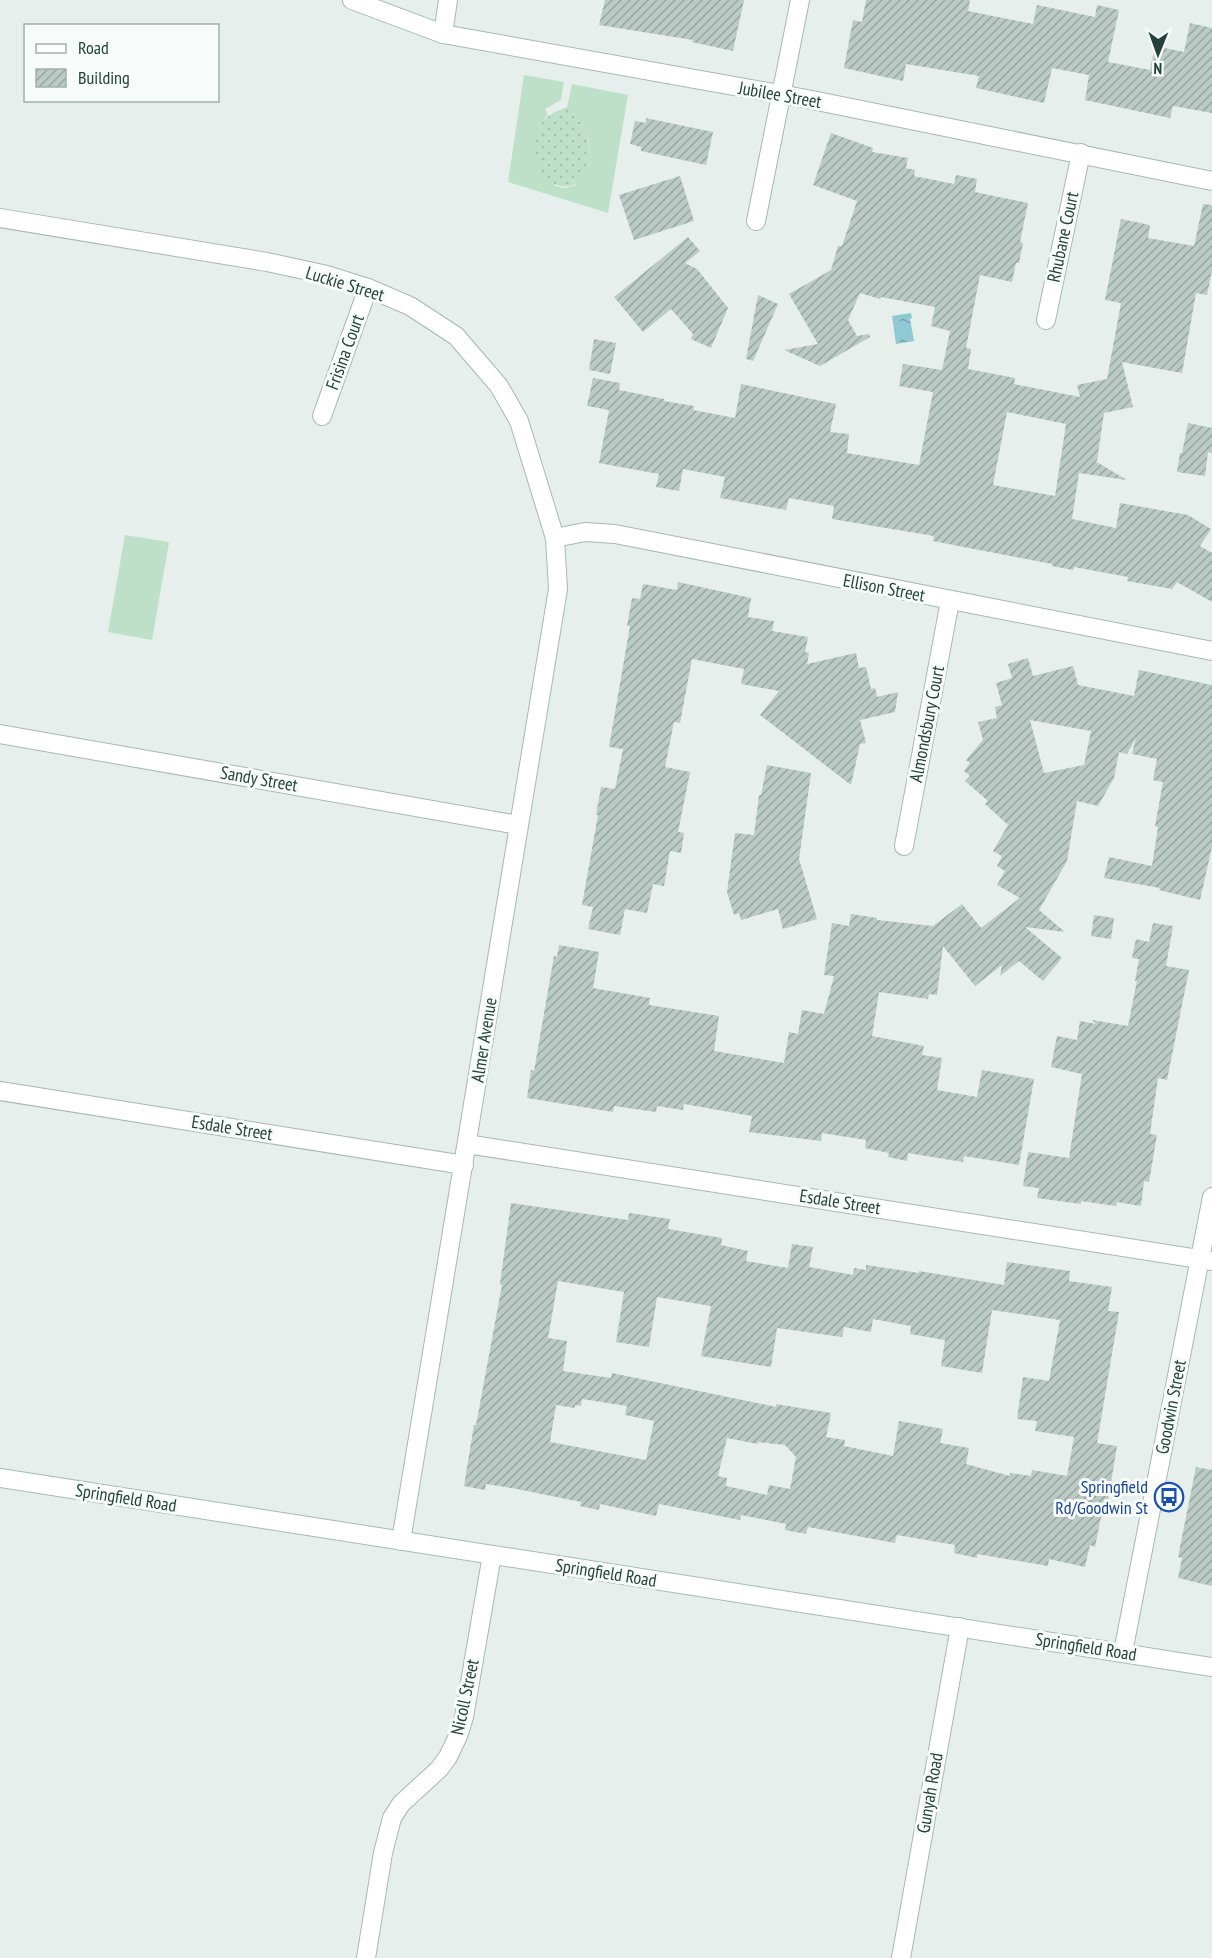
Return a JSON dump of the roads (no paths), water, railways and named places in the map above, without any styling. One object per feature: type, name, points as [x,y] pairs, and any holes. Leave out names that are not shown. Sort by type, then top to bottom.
[{"type":"street","name":"Jubilee Street","points":[[352,0],[443,34],[780,94],[1212,181]]},
{"type":"street","points":[[443,34],[448,0]]},
{"type":"street","points":[[756,221],[800,0]]},
{"type":"street","name":"Rhubane Court","points":[[1046,320],[1081,153]]},
{"type":"street","name":"Luckie Street","points":[[0,218],[267,262],[327,275],[368,288],[410,306],[456,336],[500,386],[519,421],[555,538]]},
{"type":"street","name":"Frisina Court","points":[[322,416],[368,288]]},
{"type":"street","name":"Ellison Street","points":[[555,538],[585,532],[615,534],[1212,651]]},
{"type":"street","name":"Almer Avenue","points":[[401,1541],[558,589],[555,538]]},
{"type":"street","name":"Almondsbury Court","points":[[904,846],[950,601]]},
{"type":"street","name":"Sandy Street","points":[[0,734],[518,825]]},
{"type":"street","name":"Esdale Street","points":[[0,1091],[464,1165]]},
{"type":"street","name":"Esdale Street","points":[[467,1144],[1206,1260]]},
{"type":"street","name":"Goodwin Street","points":[[1123,1652],[1206,1260],[1212,1197]]},
{"type":"street","name":"Springfield Road","points":[[0,1478],[1212,1667]]},
{"type":"street","name":"Nicoll Street","points":[[366,1958],[383,1853],[392,1818],[401,1804],[439,1769],[448,1757],[464,1717],[492,1555]]},
{"type":"street","name":"Gunyah Road","points":[[901,1958],[960,1628]]},
{"type":"water","points":[[911,313],[914,341],[896,344],[892,316]]},
{"type":"place","name":"Springfield Rd/Goodwin St","points":[[1169,1497]]}]
